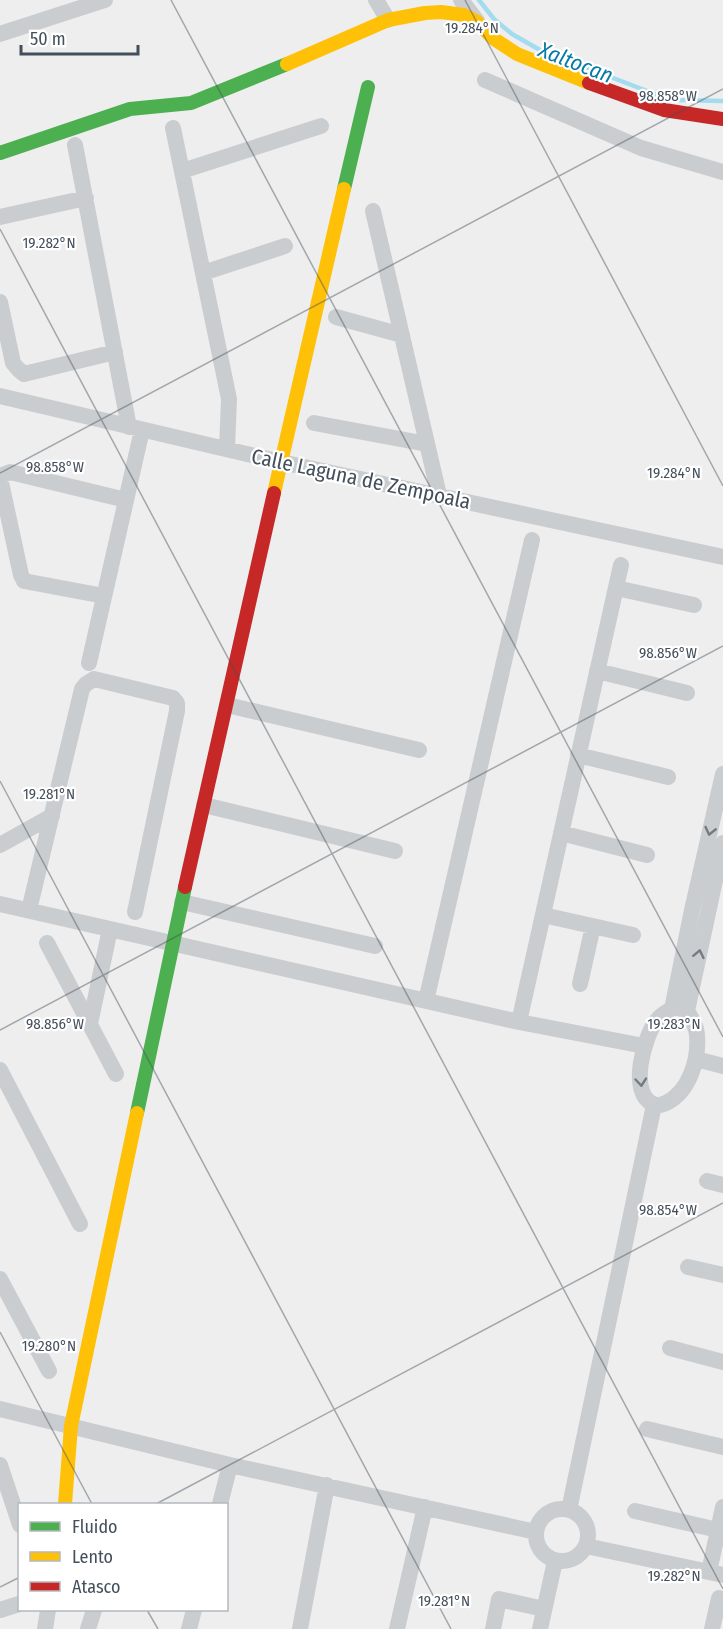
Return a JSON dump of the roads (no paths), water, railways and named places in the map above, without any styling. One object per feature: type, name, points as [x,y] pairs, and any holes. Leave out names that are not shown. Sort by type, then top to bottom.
[{"type":"street","points":[[0,34],[105,0]]},
{"type":"street","points":[[376,0],[388,20]]},
{"type":"street","points":[[461,0],[477,22],[494,39],[517,54],[664,110],[723,119]]},
{"type":"street","points":[[0,153],[130,109],[190,103],[388,20],[441,12],[464,15],[477,22]]},
{"type":"street","points":[[485,81],[641,148],[723,172]]},
{"type":"street","points":[[65,1503],[71,1426],[173,943],[368,87]]},
{"type":"street","points":[[182,171],[321,126]]},
{"type":"street","points":[[173,128],[229,399],[227,450]]},
{"type":"street","points":[[75,145],[115,352],[136,428],[126,500],[88,663]]},
{"type":"street","points":[[0,217],[86,198]]},
{"type":"street","points":[[373,211],[439,495]]},
{"type":"street","points":[[203,273],[285,246]]},
{"type":"street","points":[[0,302],[14,363],[24,374],[115,352]]},
{"type":"street","points":[[336,317],[402,335]]},
{"type":"street","name":"Calle Laguna de Zempoala","points":[[0,396],[227,450],[723,557]]},
{"type":"street","points":[[315,423],[427,444]]},
{"type":"street","points":[[104,596],[24,581],[0,478],[10,472],[126,500]]},
{"type":"street","points":[[426,1001],[532,540]]},
{"type":"street","points":[[519,1022],[621,565]]},
{"type":"street","points":[[616,588],[694,605]]},
{"type":"street","points":[[597,670],[687,693]]},
{"type":"street","points":[[29,910],[82,689],[94,679],[173,698],[177,704],[135,912]]},
{"type":"street","points":[[227,705],[419,750]]},
{"type":"street","points":[[579,754],[668,777]]},
{"type":"street","points":[[680,1010],[692,910],[723,774]]},
{"type":"street","points":[[204,805],[395,851]]},
{"type":"street","points":[[0,845],[52,816]]},
{"type":"street","points":[[561,833],[647,855]]},
{"type":"street","points":[[680,1010],[723,843]]},
{"type":"street","points":[[182,902],[375,946]]},
{"type":"street","points":[[0,904],[519,1022],[644,1046]]},
{"type":"street","points":[[543,915],[633,935]]},
{"type":"street","points":[[580,984],[593,926]]},
{"type":"street","points":[[90,1024],[110,929]]},
{"type":"street","points":[[47,943],[116,1074]]},
{"type":"street","points":[[680,1010],[693,1020],[697,1033],[696,1059],[688,1081],[681,1092],[660,1106],[654,1105],[642,1092],[640,1074],[644,1046],[657,1020],[680,1010]]},
{"type":"street","points":[[696,1059],[723,1066]]},
{"type":"street","points":[[0,1070],[80,1224]]},
{"type":"street","points":[[569,1510],[654,1105]]},
{"type":"street","points":[[688,1267],[723,1275]]},
{"type":"street","points":[[0,1279],[49,1371]]},
{"type":"street","points":[[670,1348],[723,1362]]},
{"type":"street","points":[[0,1409],[230,1465],[536,1532]]},
{"type":"street","points":[[647,1428],[723,1447]]},
{"type":"street","points":[[0,1465],[18,1519]]},
{"type":"street","points":[[220,1503],[230,1465]]},
{"type":"street","points":[[300,1629],[327,1485]]},
{"type":"street","points":[[397,1629],[425,1507]]},
{"type":"street","points":[[586,1546],[716,1574],[718,1530],[723,1507]]},
{"type":"street","points":[[554,1510],[569,1510],[581,1518],[585,1524],[588,1532],[586,1546],[576,1557],[562,1562],[555,1561],[542,1552],[536,1539],[536,1532],[542,1518],[547,1514],[554,1510]]},
{"type":"street","points":[[635,1511],[718,1530]]},
{"type":"street","points":[[540,1629],[555,1561]]},
{"type":"street","points":[[712,1629],[718,1598]]},
{"type":"street","points":[[493,1629],[499,1599],[544,1609]]},
{"type":"street","points":[[0,1610],[18,1604]]},
{"type":"street","points":[[45,1629],[48,1611]]},
{"type":"street","points":[[88,1629],[94,1611]]},
{"type":"street","points":[[189,1629],[194,1611]]},
{"type":"waterway","name":"Xaltocan","points":[[479,0],[494,19],[512,34],[540,50],[675,100],[723,101]]}]
